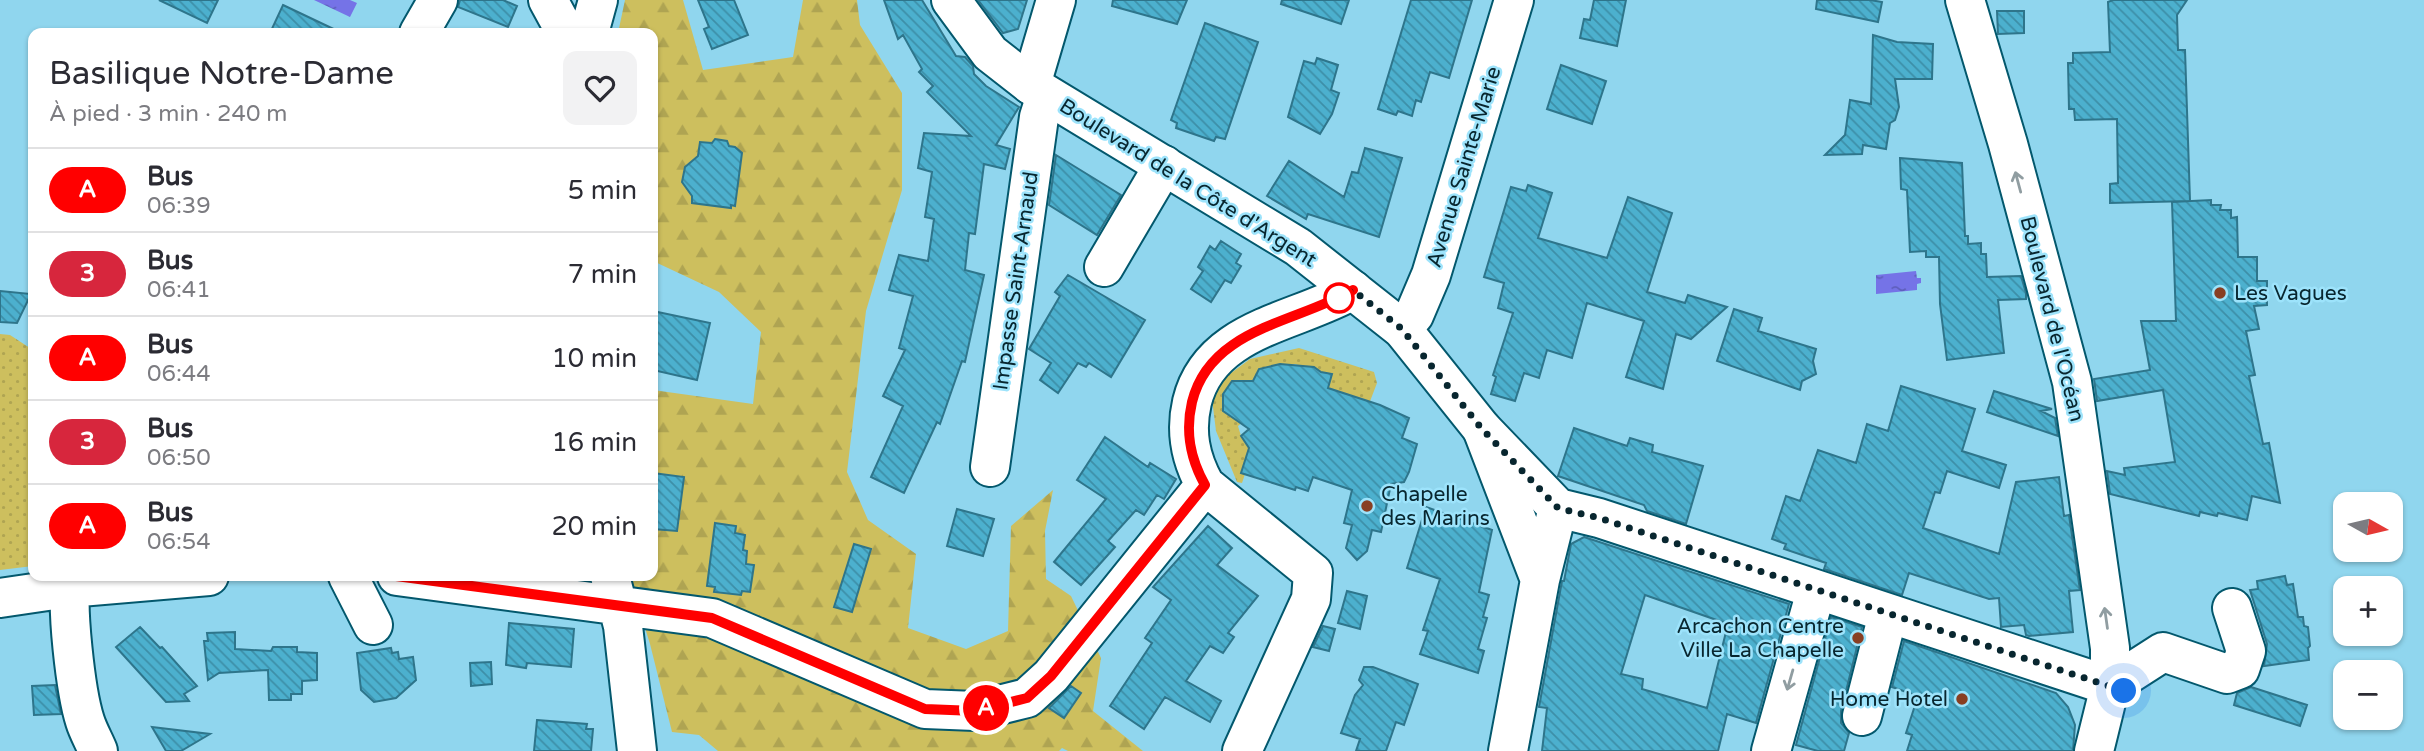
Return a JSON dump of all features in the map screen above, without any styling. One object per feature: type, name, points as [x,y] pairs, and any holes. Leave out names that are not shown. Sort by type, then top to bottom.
[{"type":"street","points":[[422,28],[438,0]]},
{"type":"street","points":[[548,0],[563,28]]},
{"type":"street","points":[[590,28],[598,0]]},
{"type":"street","name":"Boulevard de la Côte d'Argent","points":[[951,0],[990,53],[1039,90],[1298,247],[1402,329],[1537,498]]},
{"type":"street","name":"Impasse Saint-Arnaud","points":[[990,467],[1039,117],[1039,90],[1056,0]]},
{"type":"street","name":"Avenue Sainte-Marie","points":[[1402,329],[1414,315],[1432,275],[1514,0]]},
{"type":"street","name":"Boulevard de l'Océan","points":[[1965,0],[2008,144],[2072,382],[2110,648],[2122,690],[2094,751]]},
{"type":"street","points":[[1104,267],[1164,165]]},
{"type":"street","points":[[1241,751],[1311,599],[1312,572],[1205,485],[1190,448],[1188,418],[1195,388],[1211,362],[1232,343],[1353,290]]},
{"type":"street","points":[[474,581],[613,590],[712,618],[925,709],[975,711],[1027,698],[1051,676],[1205,485]]},
{"type":"street","points":[[1537,498],[2122,690],[2163,652],[2227,674],[2240,669],[2246,652],[2232,608]]},
{"type":"street","points":[[1537,498],[1523,535],[1539,580]]},
{"type":"street","points":[[1508,751],[1539,580],[1537,498]]},
{"type":"street","points":[[0,598],[70,582],[93,581]]},
{"type":"street","points":[[351,581],[373,625]]},
{"type":"street","points":[[70,582],[75,660],[85,722],[98,751]]},
{"type":"street","points":[[613,590],[623,626],[637,751]]},
{"type":"street","points":[[1771,751],[1816,591]]},
{"type":"street","points":[[1862,716],[1888,614]]},
{"type":"green space","points":[[625,0],[683,0],[703,70],[793,57],[803,0],[857,0],[860,25],[902,93],[902,190],[866,311],[847,472],[868,520],[916,554],[908,628],[966,649],[1008,631],[1011,526],[1053,490],[1045,531],[1046,579],[1071,596],[1101,658],[1093,711],[1143,751],[1068,751],[1062,748],[1059,751],[718,751],[699,735],[672,732],[631,581],[658,581],[658,391],[753,404],[761,332],[719,292],[658,263],[658,28],[619,28]]},
{"type":"green space","points":[[0,334],[10,335],[28,347],[28,567],[0,570]]},
{"type":"green space","points":[[1299,348],[1374,372],[1377,383],[1369,404],[1362,402],[1363,399],[1326,391],[1330,376],[1295,364],[1257,373],[1256,381],[1223,399],[1230,416],[1243,422],[1238,426],[1241,436],[1250,438],[1249,453],[1241,472],[1245,474],[1242,483],[1237,482],[1216,431],[1212,399],[1219,382],[1250,359]]},
{"type":"water","points":[[314,0],[350,0],[357,3],[350,17]]},
{"type":"water","points":[[1916,271],[1917,278],[1921,278],[1917,290],[1876,294],[1876,275]]},
{"type":"building","points":[[159,0],[218,0],[207,23]]},
{"type":"building","points":[[460,0],[503,0],[517,6],[508,27],[458,7]]},
{"type":"building","points":[[698,0],[734,0],[748,35],[712,49],[704,29],[709,27]]},
{"type":"building","points":[[884,0],[922,0],[956,56],[965,57],[973,66],[974,74],[986,86],[1019,107],[996,145],[1010,149],[1005,169],[984,164],[975,234],[969,233],[965,270],[984,275],[965,362],[962,361],[940,424],[937,422],[904,493],[871,477],[903,406],[883,396],[905,350],[899,348],[913,296],[889,290],[899,255],[928,261],[934,219],[925,217],[932,172],[918,168],[924,133],[971,136],[927,92],[933,86],[919,72],[922,69],[903,35],[898,39]]},
{"type":"building","points":[[978,0],[1027,0],[1018,29],[1003,33]]},
{"type":"building","points":[[1113,0],[1187,0],[1177,24],[1112,6]]},
{"type":"building","points":[[1282,0],[1349,0],[1341,24],[1281,4]]},
{"type":"building","points":[[1411,0],[1472,0],[1449,78],[1430,72],[1421,102],[1416,100],[1412,116],[1398,111],[1396,115],[1378,109]]},
{"type":"building","points":[[1594,0],[1626,0],[1617,46],[1580,38],[1584,19],[1590,20]]},
{"type":"building","points":[[1817,0],[1882,2],[1878,22],[1816,9]]},
{"type":"building","points":[[2187,0],[2177,15],[2178,50],[2185,50],[2190,201],[2110,203],[2110,184],[2118,183],[2117,119],[2075,120],[2074,109],[2069,109],[2068,63],[2073,63],[2073,53],[2110,52],[2108,2]]},
{"type":"building","points":[[283,5],[331,28],[272,28]]},
{"type":"building","points":[[1997,11],[2024,11],[2024,33],[1998,34]]},
{"type":"building","points":[[1205,23],[1258,42],[1225,139],[1216,137],[1214,141],[1176,128],[1177,123],[1171,120]]},
{"type":"building","points":[[1873,35],[1897,42],[1933,44],[1932,79],[1895,79],[1899,107],[1895,120],[1890,123],[1886,149],[1863,145],[1862,154],[1825,155],[1845,135],[1850,100],[1871,104]]},
{"type":"building","points":[[1317,58],[1338,65],[1331,90],[1339,93],[1332,114],[1320,134],[1288,117],[1304,61],[1315,64]]},
{"type":"building","points":[[1561,65],[1606,81],[1592,124],[1547,109]]},
{"type":"building","points":[[715,139],[727,141],[729,146],[742,153],[735,206],[731,205],[731,208],[692,203],[692,196],[682,182],[685,167],[698,156],[700,142],[712,143]]},
{"type":"building","points":[[1365,148],[1402,158],[1379,237],[1308,214],[1306,219],[1267,196],[1289,161],[1344,197],[1352,172],[1358,173]]},
{"type":"building","points":[[1056,155],[1121,195],[1097,235],[1049,205]]},
{"type":"building","points":[[1900,158],[1962,163],[1965,236],[1968,236],[1968,244],[1981,243],[1981,254],[1986,254],[1987,277],[2021,276],[2026,293],[2026,299],[1998,300],[2004,353],[1947,360],[1940,304],[1939,257],[1926,257],[1926,251],[1910,252],[1907,190],[1901,189]]},
{"type":"building","points":[[1528,185],[1552,193],[1538,238],[1607,258],[1628,197],[1672,213],[1647,292],[1685,303],[1688,295],[1727,307],[1691,339],[1676,334],[1663,389],[1626,377],[1644,321],[1587,303],[1572,358],[1547,350],[1539,378],[1524,373],[1515,401],[1491,394],[1496,377],[1493,375],[1513,313],[1498,308],[1504,283],[1484,277],[1511,187],[1526,191]]},
{"type":"building","points":[[2211,200],[2211,205],[2221,205],[2220,210],[2231,210],[2231,218],[2237,217],[2238,257],[2257,257],[2257,281],[2267,281],[2267,305],[2254,306],[2259,329],[2246,331],[2255,375],[2249,376],[2263,444],[2269,443],[2280,503],[2252,496],[2247,520],[2218,513],[2217,516],[2200,512],[2199,516],[2110,494],[2107,471],[2125,475],[2124,468],[2175,462],[2163,390],[2097,401],[2094,379],[2150,370],[2141,321],[2176,321],[2172,202]]},
{"type":"building","points":[[1221,241],[1241,254],[1236,263],[1241,266],[1231,283],[1225,280],[1211,302],[1191,289],[1203,271],[1198,267],[1210,246],[1215,250]]},
{"type":"building","points":[[1068,275],[1145,320],[1111,377],[1089,363],[1086,367],[1078,363],[1058,393],[1040,380],[1051,363],[1029,349],[1060,296],[1055,292]]},
{"type":"building","points":[[0,291],[28,294],[28,300],[17,323],[0,322]]},
{"type":"building","points":[[1734,309],[1762,318],[1758,331],[1816,349],[1813,361],[1816,374],[1802,381],[1800,390],[1717,361]]},
{"type":"building","points":[[658,312],[710,323],[697,380],[658,371]]},
{"type":"building","points":[[1280,364],[1314,367],[1321,372],[1332,374],[1328,388],[1380,405],[1409,418],[1402,438],[1417,444],[1409,472],[1404,482],[1391,484],[1381,532],[1372,530],[1367,551],[1357,560],[1346,548],[1352,525],[1344,523],[1352,490],[1313,477],[1308,491],[1296,487],[1295,490],[1241,473],[1249,448],[1241,436],[1249,429],[1223,411],[1223,394],[1232,381],[1253,381],[1259,369]]},
{"type":"building","points":[[1901,386],[1975,409],[1962,451],[2006,465],[1999,488],[1947,471],[1940,493],[1935,492],[1923,528],[1999,554],[2016,482],[2059,477],[2064,516],[2069,515],[2080,590],[2069,591],[2073,632],[2029,636],[2026,635],[2024,625],[2001,627],[1999,598],[1989,599],[1909,573],[1902,595],[1824,569],[1826,563],[1784,549],[1786,544],[1772,539],[1786,496],[1800,501],[1818,450],[1856,463],[1867,424],[1888,431]]},
{"type":"building","points":[[1994,391],[2052,409],[2041,411],[2055,418],[2058,436],[1987,412]]},
{"type":"building","points":[[1574,428],[1627,446],[1630,438],[1653,445],[1652,452],[1703,466],[1686,524],[1647,511],[1644,505],[1558,476]]},
{"type":"building","points":[[1105,437],[1148,467],[1150,463],[1176,479],[1164,499],[1157,495],[1144,515],[1136,510],[1108,541],[1115,547],[1081,585],[1054,562],[1106,499],[1077,480]]},
{"type":"building","points":[[658,474],[684,477],[677,531],[658,529]]},
{"type":"building","points":[[1426,507],[1492,530],[1479,592],[1489,595],[1483,617],[1487,618],[1478,649],[1484,651],[1478,673],[1420,654],[1428,631],[1423,630],[1440,579],[1407,568]]},
{"type":"building","points":[[957,509],[994,519],[983,556],[947,546]]},
{"type":"building","points":[[715,523],[736,526],[735,533],[745,535],[743,550],[747,551],[746,564],[754,565],[750,592],[742,591],[741,595],[714,592],[715,587],[707,586]]},
{"type":"building","points":[[1208,526],[1232,548],[1217,565],[1258,596],[1228,633],[1234,637],[1223,653],[1210,646],[1186,681],[1221,701],[1210,722],[1165,697],[1144,729],[1110,706],[1152,643],[1145,638],[1171,600],[1153,587]]},
{"type":"building","points":[[1584,537],[1789,604],[1756,723],[1727,714],[1718,751],[1542,751],[1547,708],[1539,707],[1571,544]],"holes":[[[1645,595],[1728,624],[1707,708],[1642,689],[1643,679],[1621,674]]]},
{"type":"building","points":[[854,544],[871,549],[852,612],[834,607]]},
{"type":"building","points":[[2285,576],[2287,585],[2293,584],[2298,617],[2303,617],[2304,626],[2308,627],[2309,660],[2264,666],[2267,644],[2250,590],[2258,589],[2257,581]]},
{"type":"building","points":[[1347,591],[1367,596],[1360,629],[1338,623]]},
{"type":"building","points":[[1831,617],[1862,627],[1841,711],[1841,723],[1849,733],[1844,751],[1818,751],[1796,745]]},
{"type":"building","points":[[509,623],[574,629],[571,667],[527,663],[526,668],[506,665]]},
{"type":"building","points":[[1323,626],[1335,629],[1329,651],[1313,647]]},
{"type":"building","points":[[140,627],[197,686],[184,694],[189,701],[166,702],[116,647]]},
{"type":"building","points":[[235,632],[235,649],[271,651],[273,647],[297,647],[297,652],[317,653],[317,680],[302,681],[302,694],[291,694],[291,700],[269,700],[268,670],[219,673],[208,680],[204,641],[208,641],[207,633]]},
{"type":"building","points":[[1904,641],[2056,693],[2068,707],[2075,725],[2073,751],[1907,751],[1912,735],[1906,733],[1918,696],[1892,687]]},
{"type":"building","points":[[391,648],[392,653],[398,652],[399,659],[413,657],[416,680],[396,698],[374,702],[361,690],[357,653]]},
{"type":"building","points":[[491,662],[492,684],[471,686],[470,663]]},
{"type":"building","points":[[1364,667],[1373,667],[1418,684],[1404,725],[1396,722],[1386,751],[1356,751],[1360,739],[1341,733],[1355,695],[1363,685],[1359,680]]},
{"type":"building","points":[[55,685],[61,714],[34,715],[32,686]]},
{"type":"building","points":[[1071,686],[1081,693],[1064,718],[1049,708]]},
{"type":"building","points":[[2251,687],[2307,705],[2300,726],[2234,705],[2237,693]]},
{"type":"building","points":[[537,720],[587,724],[586,729],[593,729],[591,751],[534,751]]},
{"type":"building","points":[[152,727],[210,734],[181,751],[166,751]]},
{"type":"bus line","name":"A","points":[[435,581],[712,618],[925,709],[975,711],[1027,698],[1051,676],[1205,485],[1190,448],[1188,418],[1195,388],[1211,362],[1232,343],[1353,290]]},
{"type":"place","name":"Les Vagues","points":[[2220,293]]},
{"type":"place","name":"Chapelle des Marins","points":[[1367,506]]},
{"type":"place","name":"Arcachon Centre Ville La Chapelle","points":[[1858,638]]},
{"type":"place","name":"Home Hotel","points":[[1962,699]]},
{"type":"route","points":[[1339,298],[1353,290],[1402,329],[1482,429],[1558,508],[1599,518],[2124,691]]}]
